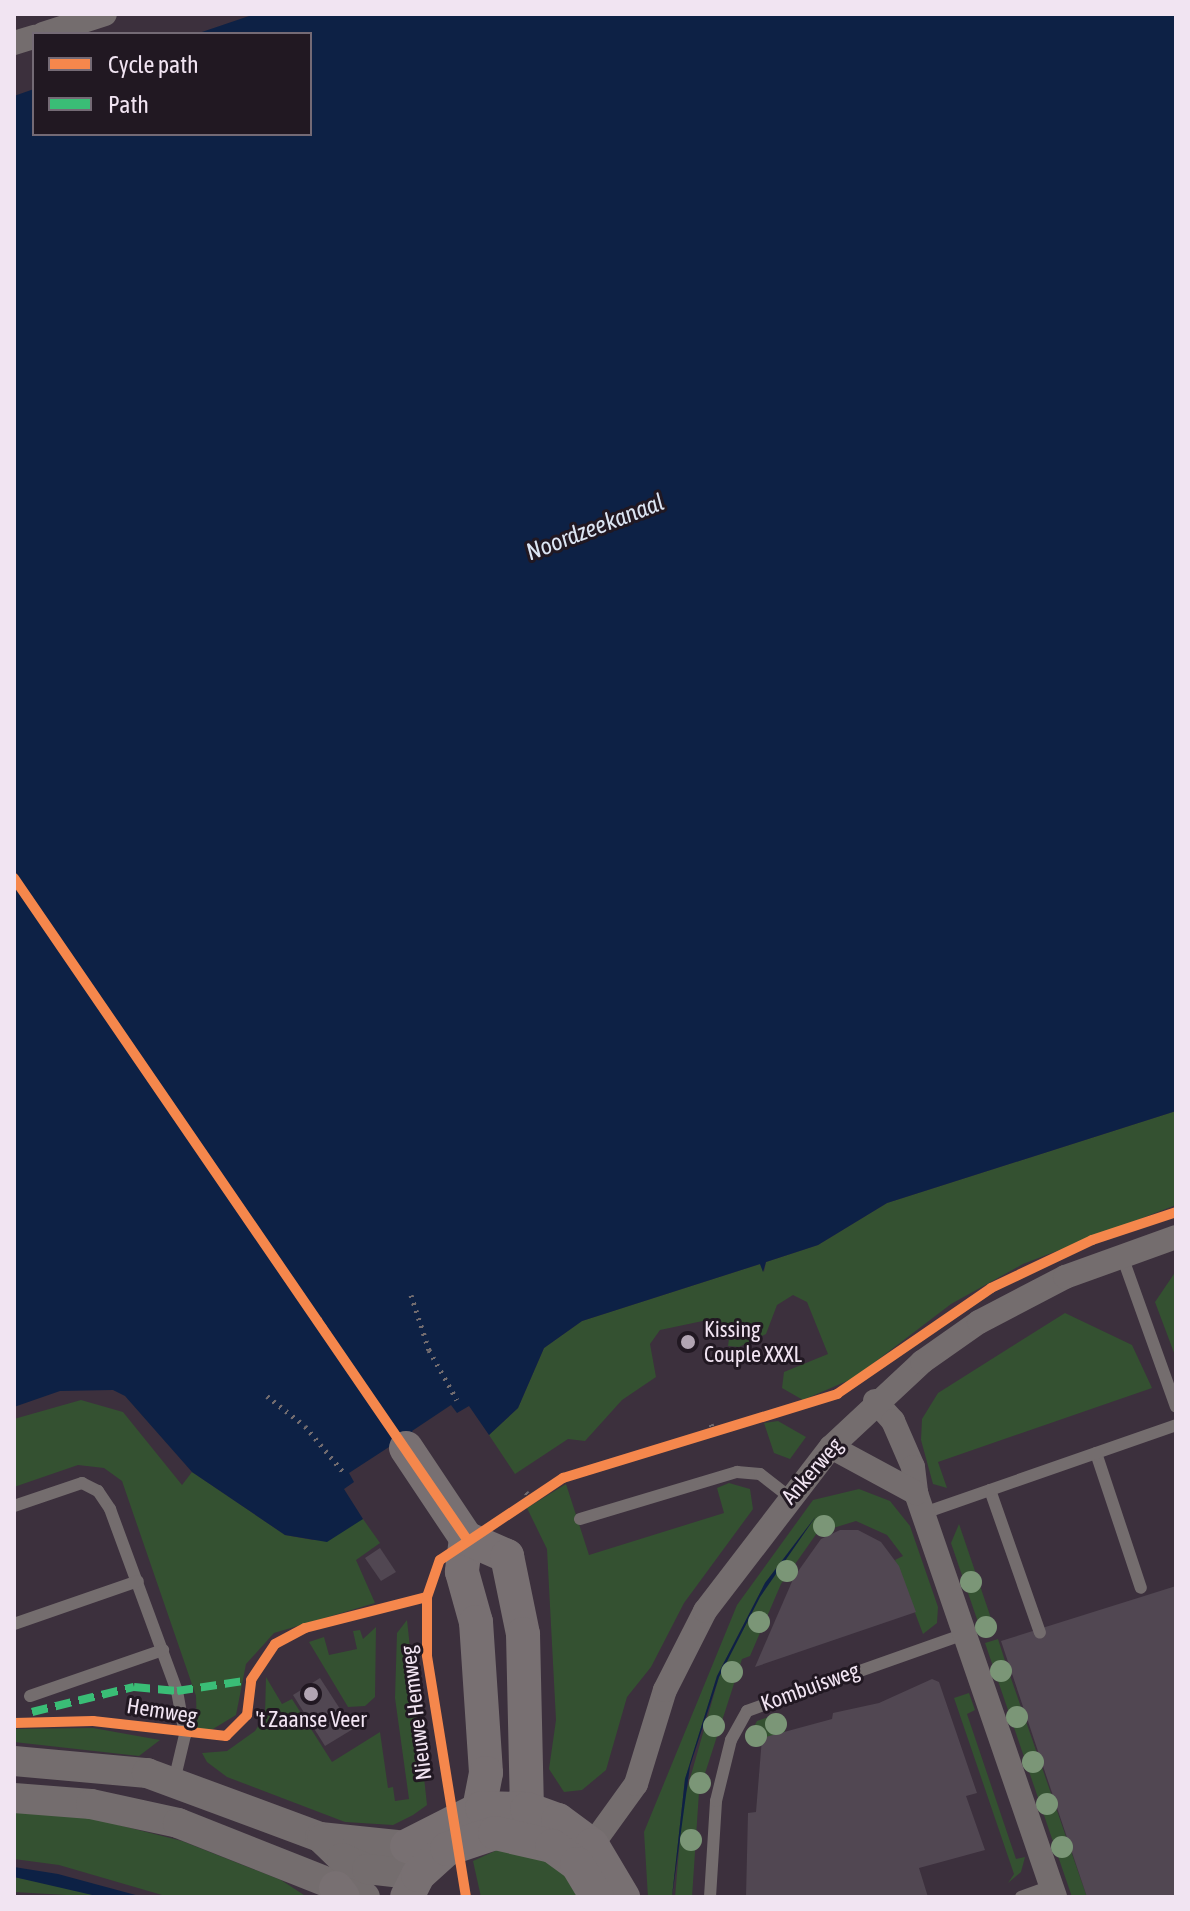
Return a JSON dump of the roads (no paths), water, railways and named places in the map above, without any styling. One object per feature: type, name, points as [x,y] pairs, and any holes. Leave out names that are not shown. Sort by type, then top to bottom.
[{"type":"main road","points":[[400,1443],[466,1538],[507,1556],[523,1634],[527,1809]]},
{"type":"main road","points":[[466,1538],[462,1572],[476,1622],[483,1693],[478,1822]]},
{"type":"main road","points":[[411,1873],[447,1849],[478,1822],[527,1809],[558,1820],[592,1845],[623,1897]]},
{"type":"main road","points":[[478,1822],[552,1846],[577,1864],[597,1897]]},
{"type":"main road","points":[[552,1846],[592,1845]]},
{"type":"street","points":[[49,32],[105,14]]},
{"type":"street","name":"Ankerweg","points":[[592,1845],[636,1784],[665,1690],[697,1624],[789,1497],[875,1401],[979,1322],[1065,1277],[1176,1237]]},
{"type":"street","points":[[875,1401],[898,1432],[913,1467],[920,1503],[1053,1892]]},
{"type":"street","points":[[831,1447],[920,1503]]},
{"type":"street","points":[[14,1761],[115,1767],[174,1781],[320,1837],[342,1858],[367,1869],[411,1873]]},
{"type":"street","points":[[14,1798],[91,1804],[178,1823],[348,1894]]},
{"type":"lane","points":[[1122,1256],[1176,1407]]},
{"type":"lane","points":[[920,1503],[990,1490],[1176,1425]]},
{"type":"lane","points":[[1096,1453],[1141,1588]]},
{"type":"lane","points":[[580,1519],[737,1472],[760,1474],[789,1497]]},
{"type":"lane","points":[[14,1506],[82,1483],[98,1491],[138,1581],[163,1650],[185,1735],[174,1781]]},
{"type":"lane","points":[[990,1490],[1040,1633]]},
{"type":"lane","points":[[14,1624],[138,1581]]},
{"type":"lane","name":"Kombuisweg","points":[[710,1897],[716,1801],[731,1740],[747,1711],[965,1634]]},
{"type":"lane","points":[[30,1696],[163,1650]]},
{"type":"lane","points":[[1021,1897],[1053,1892]]},
{"type":"water","name":"Noordzeekanaal","points":[[255,14],[1176,14],[1176,1111],[887,1203],[818,1245],[766,1262],[763,1272],[760,1264],[582,1321],[544,1348],[518,1408],[489,1435],[469,1406],[457,1413],[451,1405],[412,1431],[417,1441],[389,1447],[349,1473],[354,1482],[344,1489],[363,1519],[327,1542],[285,1535],[192,1472],[125,1396],[113,1390],[60,1391],[14,1407],[14,96],[32,90],[32,136],[312,136],[312,32],[202,32]]},
{"type":"water","points":[[816,1516],[760,1597],[719,1677],[690,1766],[672,1897],[685,1779],[717,1676],[765,1583]]},
{"type":"water","points":[[14,1867],[58,1874],[143,1897],[101,1897],[14,1877]]},
{"type":"place","name":"Kissing Couple XXXL","points":[[688,1342]]},
{"type":"place","name":"'t Zaanse Veer","points":[[311,1694]]}]
